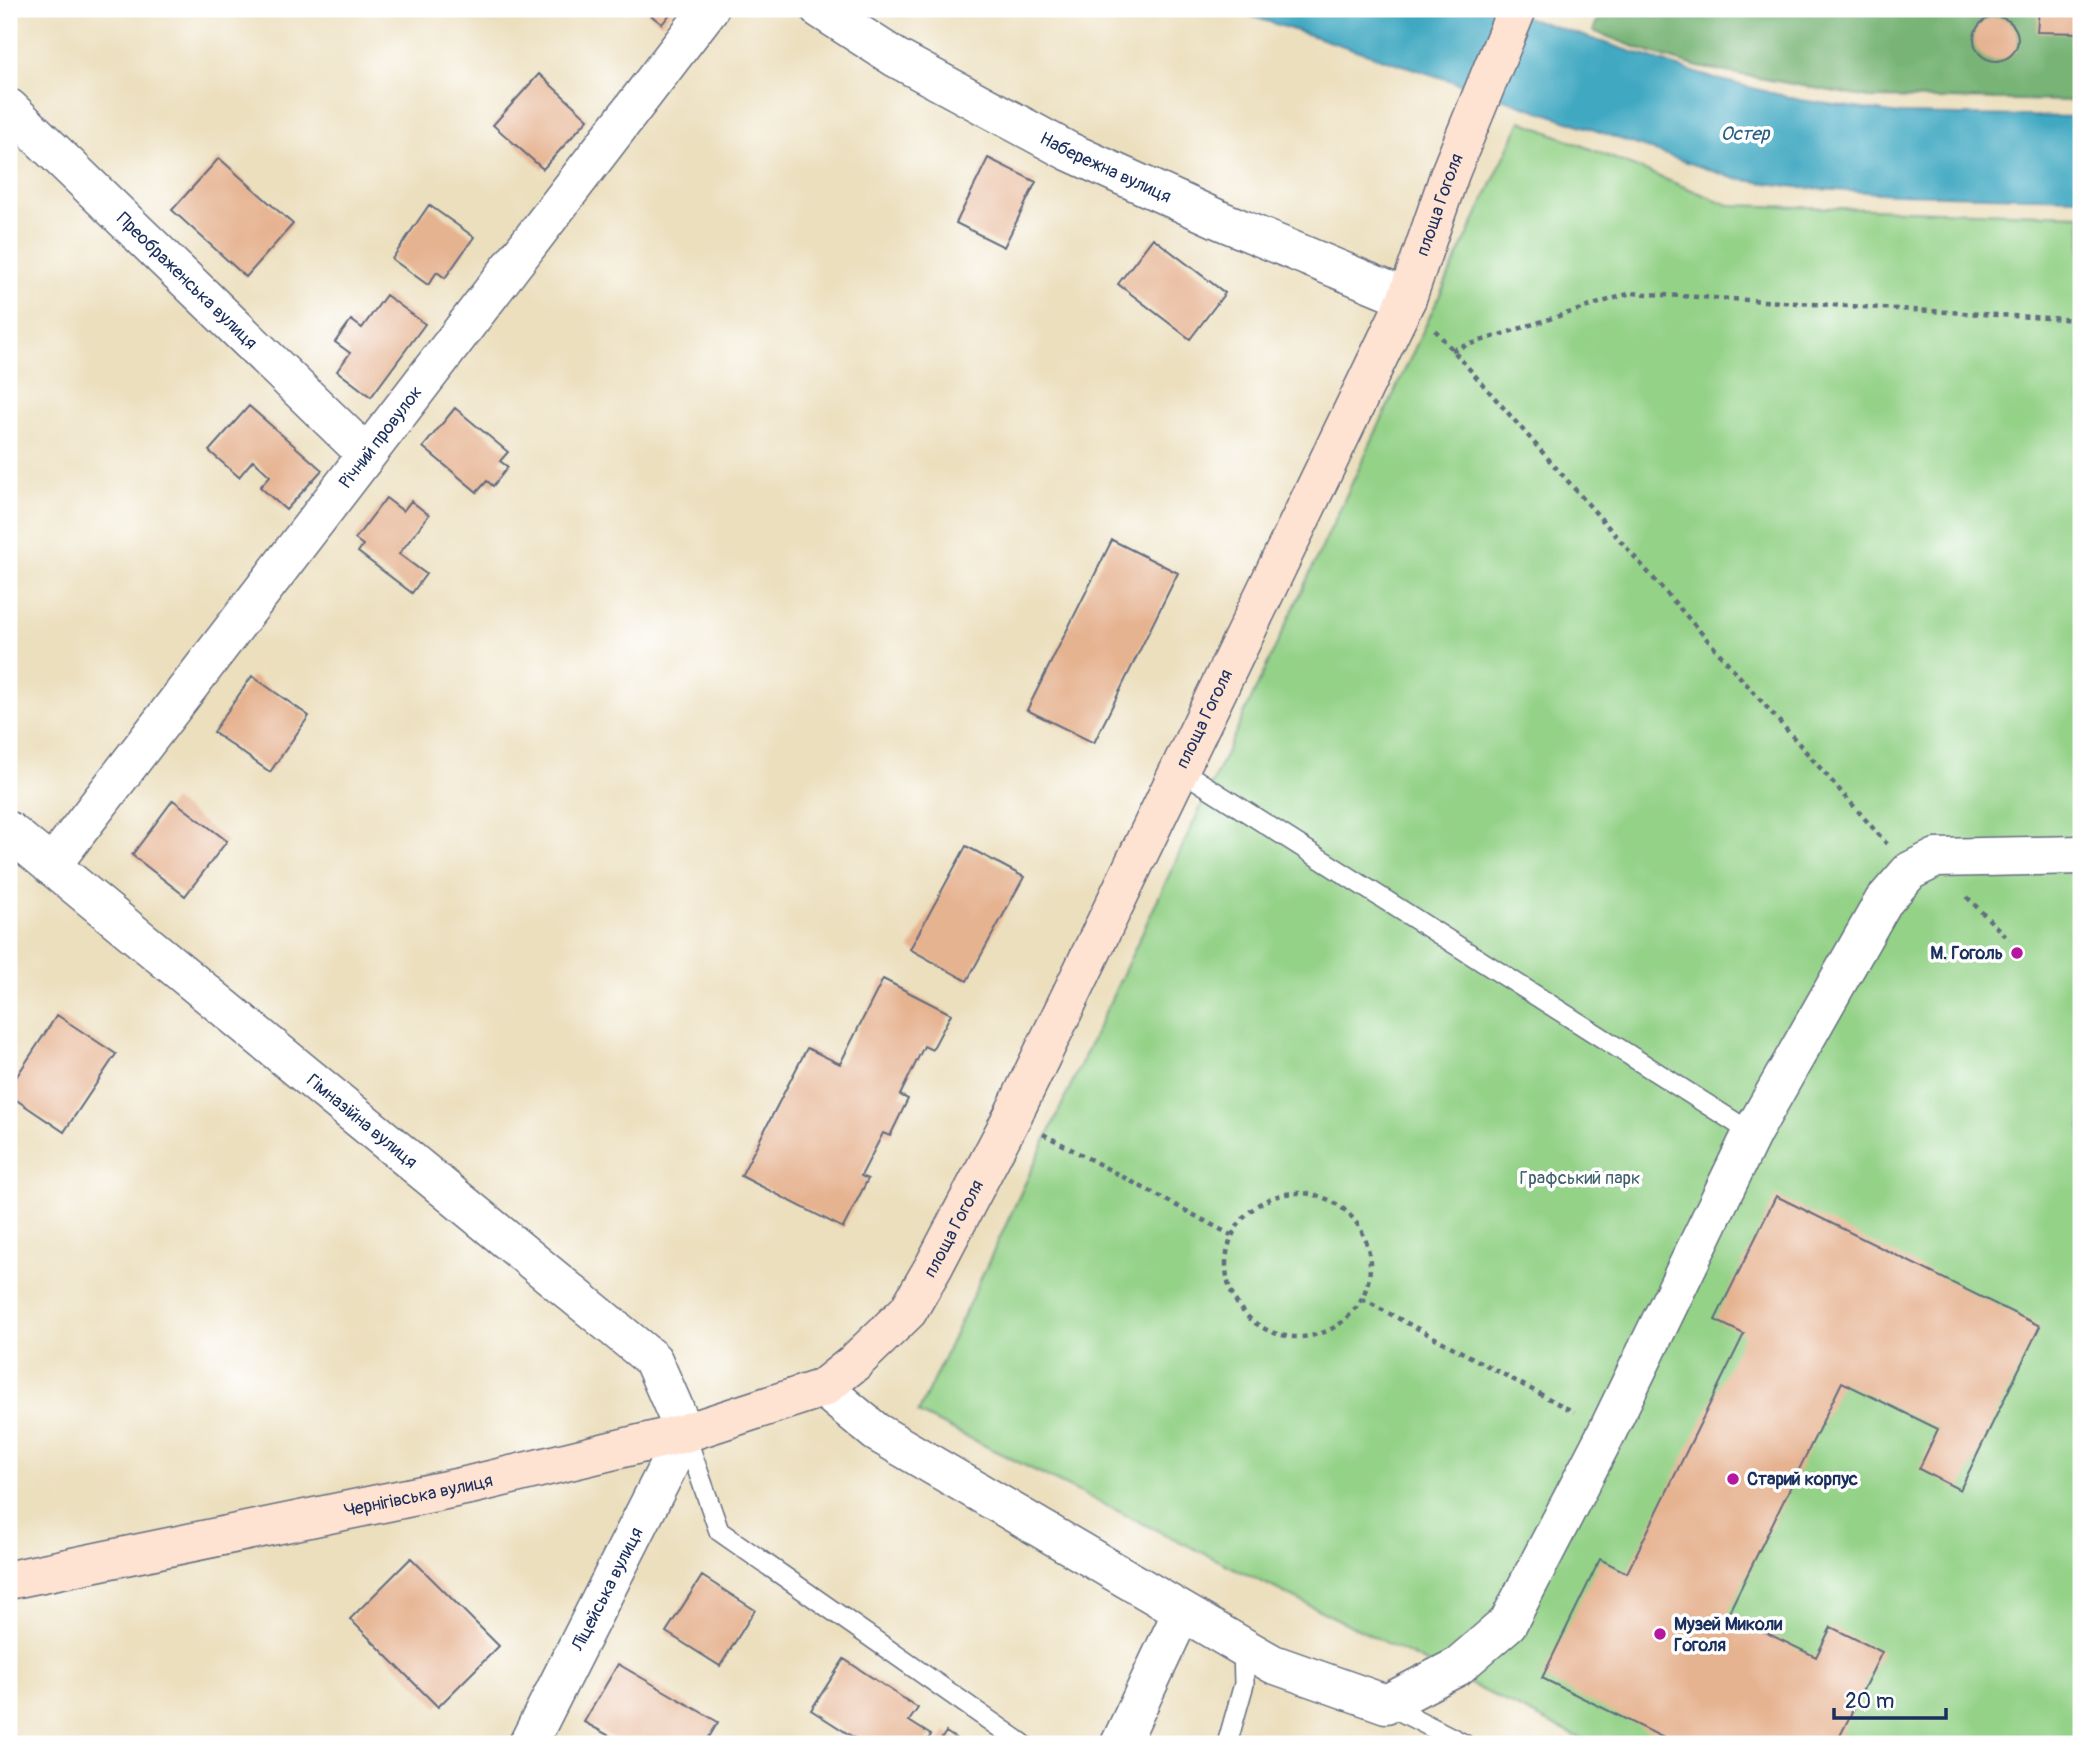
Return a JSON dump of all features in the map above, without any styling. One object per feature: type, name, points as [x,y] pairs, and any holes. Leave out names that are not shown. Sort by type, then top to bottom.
[{"type":"street","name":"Річний провулок","points":[[51,866],[709,9]]},
{"type":"street","name":"Набережна вулиця","points":[[820,9],[896,58],[1068,151],[1222,221],[1406,298]]},
{"type":"street","name":"площа Гоголя","points":[[823,1388],[854,1363],[908,1311],[1012,1117],[1406,298],[1450,173],[1517,9]]},
{"type":"street","name":"Преображенська вулиця","points":[[9,108],[366,454]]},
{"type":"street","name":"Гімназійна вулиця","points":[[9,831],[653,1360],[685,1433]]},
{"type":"street","points":[[823,1388],[876,1432],[1273,1664],[1386,1703],[1457,1667],[1508,1623],[1608,1430],[1752,1133],[1883,902],[1923,865],[2081,855]]},
{"type":"street","name":"Чернігівська вулиця","points":[[9,1580],[470,1485],[685,1433],[823,1388]]},
{"type":"street","name":"Ліцейська вулиця","points":[[528,1744],[685,1433]]},
{"type":"street","points":[[1120,1744],[1182,1612]]},
{"type":"lane","points":[[1179,769],[1752,1133]]},
{"type":"lane","points":[[685,1433],[719,1531],[1023,1744]]},
{"type":"lane","points":[[1227,1744],[1244,1684],[1243,1647]]},
{"type":"lane","points":[[1386,1703],[1464,1744]]},
{"type":"path","points":[[1452,350],[1631,293],[2081,320]]},
{"type":"path","points":[[1406,298],[1923,865],[1952,881],[2009,940]]},
{"type":"path","points":[[1012,1117],[1231,1235]]},
{"type":"path","points":[[1292,1192],[1318,1195],[1341,1206],[1359,1225],[1369,1249],[1370,1275],[1362,1299],[1348,1317],[1330,1330],[1309,1336],[1287,1336],[1266,1329],[1248,1317],[1234,1299],[1226,1267],[1231,1235],[1246,1213],[1267,1198],[1292,1192]]},
{"type":"path","points":[[1362,1299],[1608,1430]]},
{"type":"green space","points":[[1602,9],[2081,9],[2081,101],[1869,98],[1698,67],[1593,31]]},
{"type":"green space","name":"Графський парк","points":[[1521,121],[1729,205],[2081,215],[2081,1744],[1592,1744],[918,1413]]},
{"type":"water","name":"Остер","points":[[1229,9],[1501,9],[1709,77],[1800,100],[1899,114],[2081,117],[2081,198],[1895,194],[1804,188],[1736,179],[1452,81]]},
{"type":"building","points":[[643,9],[674,9],[662,24]]},
{"type":"building","points":[[2039,9],[2081,9],[2081,33],[2037,32]]},
{"type":"building","points":[[1996,17],[2011,24],[2018,39],[2011,54],[1996,61],[1981,54],[1974,39],[1981,24]]},
{"type":"building","points":[[539,74],[588,119],[543,169],[493,125]]},
{"type":"building","points":[[219,158],[293,224],[246,277],[172,210]]},
{"type":"building","points":[[988,158],[1036,182],[1004,247],[956,223]]},
{"type":"building","points":[[429,205],[474,237],[445,278],[437,272],[428,285],[392,259]]},
{"type":"building","points":[[1153,238],[1225,293],[1190,339],[1118,284]]},
{"type":"building","points":[[386,295],[425,324],[371,397],[337,371],[350,353],[335,342],[351,320],[362,328]]},
{"type":"building","points":[[249,406],[322,470],[286,510],[260,487],[270,476],[253,460],[239,477],[209,451]]},
{"type":"building","points":[[455,408],[508,452],[500,461],[508,467],[493,486],[487,481],[477,492],[423,447]]},
{"type":"building","points":[[386,498],[403,511],[411,501],[429,515],[399,554],[426,574],[412,593],[358,552],[363,545],[355,539]]},
{"type":"building","points":[[1112,540],[1178,573],[1094,743],[1027,710]]},
{"type":"building","points":[[252,676],[309,716],[270,772],[213,732]]},
{"type":"building","points":[[173,800],[227,841],[185,896],[132,855]]},
{"type":"building","points":[[966,846],[1024,877],[967,981],[910,949]]},
{"type":"building","points":[[883,979],[951,1014],[932,1050],[924,1046],[900,1095],[908,1099],[890,1136],[883,1133],[861,1176],[868,1179],[843,1228],[741,1176],[807,1048],[840,1064]]},
{"type":"building","points":[[57,1015],[116,1054],[64,1132],[9,1095],[9,1088]]},
{"type":"building","name":"Старий корпус","points":[[1776,1196],[2040,1326],[1960,1490],[1919,1469],[1938,1429],[1842,1382],[1728,1614],[1816,1657],[1831,1627],[1882,1652],[1836,1744],[1676,1744],[1542,1678],[1600,1559],[1627,1573],[1744,1334],[1715,1320]]},
{"type":"building","points":[[411,1558],[499,1646],[438,1707],[350,1619]]},
{"type":"building","points":[[702,1576],[755,1610],[720,1666],[666,1632]]},
{"type":"building","points":[[844,1659],[918,1708],[909,1721],[931,1735],[925,1744],[864,1744],[811,1710]]},
{"type":"building","points":[[618,1664],[718,1722],[705,1744],[624,1744],[584,1722]]},
{"type":"building","points":[[946,1732],[964,1744],[938,1744]]},
{"type":"place","name":"М. Гоголь","points":[[2017,953]]},
{"type":"place","name":"Старий корпус","points":[[1733,1479]]},
{"type":"place","name":"Музей Миколи Гоголя","points":[[1660,1634]]}]
